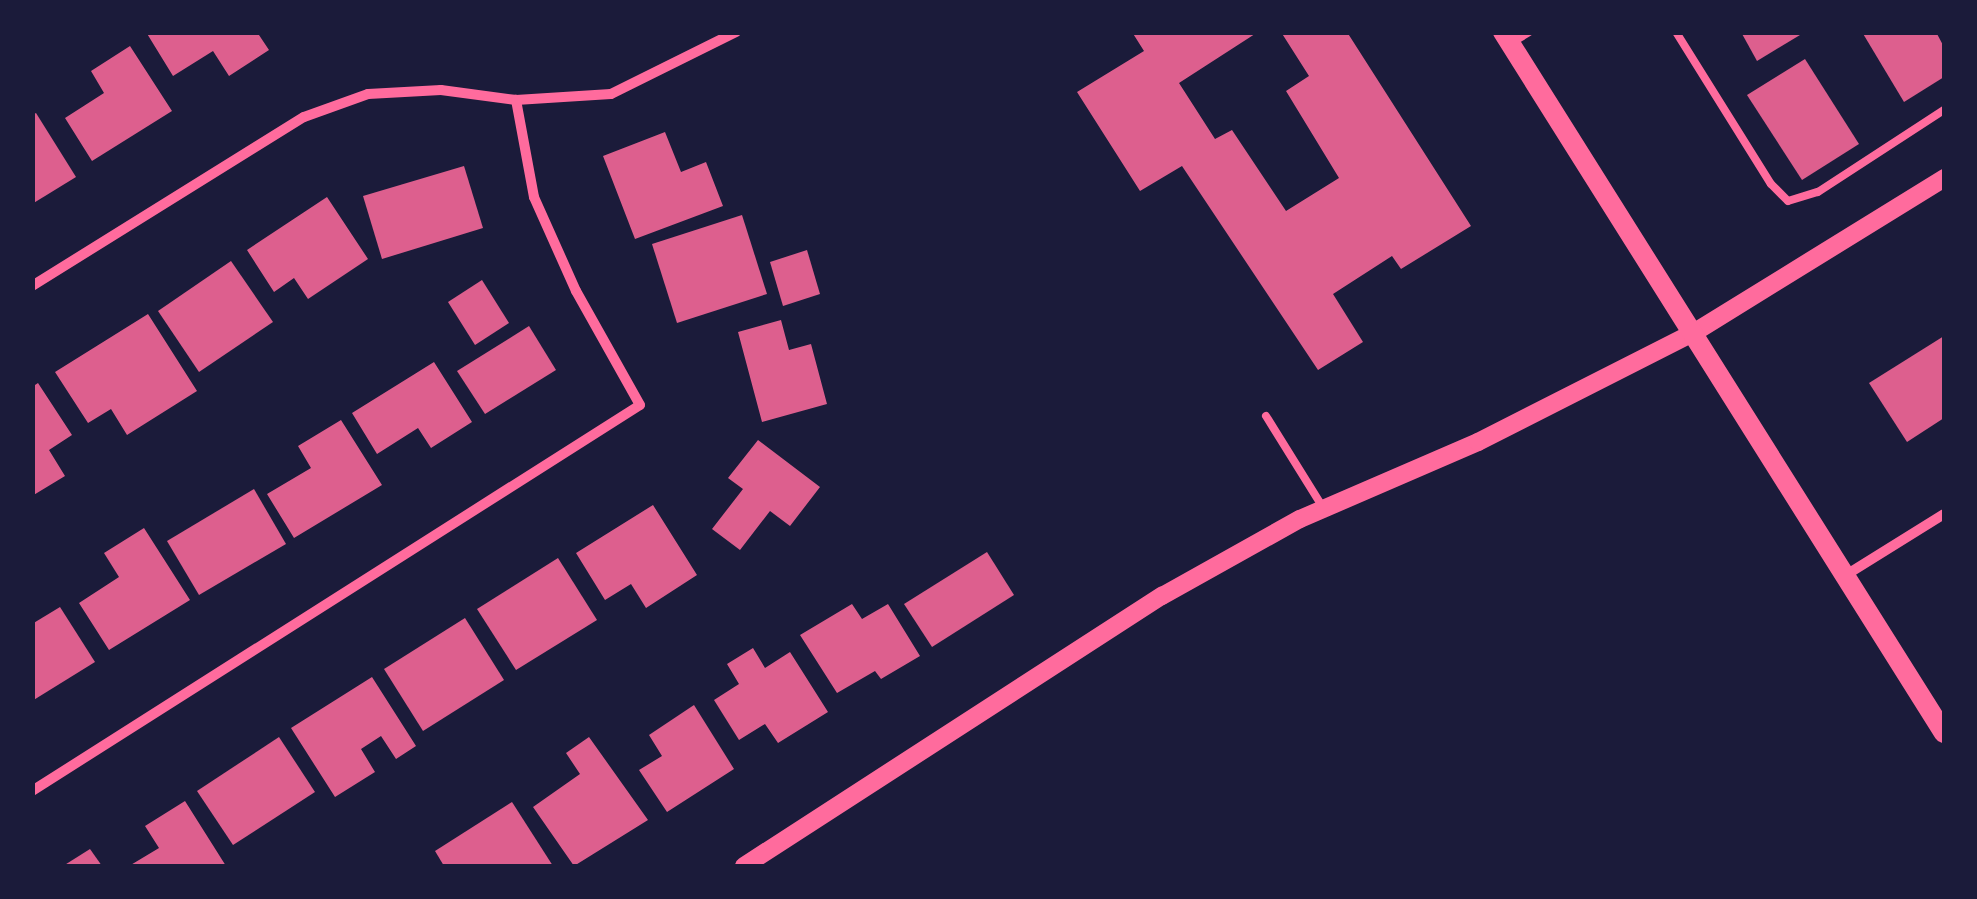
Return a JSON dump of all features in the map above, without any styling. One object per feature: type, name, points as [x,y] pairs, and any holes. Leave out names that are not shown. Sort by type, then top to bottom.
[{"type":"main road","points":[[1514,36],[1944,733]]},
{"type":"street","points":[[32,286],[304,116],[368,94],[441,90],[516,100],[611,94],[736,32]]},
{"type":"street","points":[[32,791],[640,405],[576,291],[534,197],[516,100]]},
{"type":"street","points":[[744,866],[768,860],[1162,596],[1324,509],[1478,442],[1695,332],[1944,178]]},
{"type":"street","points":[[1846,575],[1944,514]]},
{"type":"lane","points":[[1676,32],[1770,184],[1788,201],[1818,192],[1944,110]]},
{"type":"lane","points":[[1266,416],[1324,509]]},
{"type":"building","points":[[146,32],[257,32],[269,50],[229,76],[213,51],[173,76]]},
{"type":"building","points":[[1132,32],[1258,32],[1179,83],[1215,139],[1232,130],[1286,211],[1339,178],[1286,91],[1309,76],[1281,32],[1347,32],[1471,226],[1401,269],[1392,256],[1333,294],[1363,342],[1318,370],[1182,166],[1140,191],[1077,92],[1144,51]]},
{"type":"building","points":[[1741,32],[1805,32],[1757,61]]},
{"type":"building","points":[[1862,32],[1936,32],[1944,47],[1944,77],[1904,102]]},
{"type":"building","points":[[130,46],[172,111],[92,161],[65,118],[104,93],[91,71]]},
{"type":"building","points":[[1805,59],[1859,144],[1802,180],[1747,95]]},
{"type":"building","points":[[36,113],[76,177],[32,204],[32,115]]},
{"type":"building","points":[[665,132],[681,172],[706,162],[723,206],[635,239],[603,156]]},
{"type":"building","points":[[464,166],[483,228],[382,259],[363,196]]},
{"type":"building","points":[[327,197],[368,259],[308,299],[294,278],[274,292],[247,250]]},
{"type":"building","points":[[742,215],[767,294],[677,323],[652,244]]},
{"type":"building","points":[[807,250],[820,294],[783,306],[770,262]]},
{"type":"building","points":[[231,261],[273,322],[199,372],[158,311]]},
{"type":"building","points":[[482,280],[509,323],[475,345],[448,302]]},
{"type":"building","points":[[148,314],[197,391],[127,435],[111,409],[88,423],[55,372]]},
{"type":"building","points":[[781,320],[789,350],[811,344],[827,404],[762,422],[738,332]]},
{"type":"building","points":[[529,326],[556,370],[485,414],[457,371]]},
{"type":"building","points":[[1944,336],[1944,418],[1907,442],[1869,383]]},
{"type":"building","points":[[434,362],[472,422],[431,448],[418,428],[377,454],[352,413]]},
{"type":"building","points":[[38,383],[72,435],[49,450],[65,476],[32,496],[32,387]]},
{"type":"building","points":[[341,420],[382,485],[294,538],[267,494],[311,468],[298,446]]},
{"type":"building","points":[[758,440],[820,487],[790,526],[770,511],[740,550],[712,529],[743,489],[728,478]]},
{"type":"building","points":[[254,489],[286,544],[199,595],[167,541]]},
{"type":"building","points":[[653,505],[697,575],[646,608],[631,584],[605,600],[576,553]]},
{"type":"building","points":[[144,528],[190,600],[109,650],[79,603],[119,577],[104,553]]},
{"type":"building","points":[[987,552],[1014,595],[932,647],[904,604]]},
{"type":"building","points":[[558,558],[597,620],[516,670],[477,609]]},
{"type":"building","points":[[852,604],[862,619],[888,604],[920,656],[881,679],[875,671],[837,693],[800,635]]},
{"type":"building","points":[[60,607],[95,662],[32,701],[32,624]]},
{"type":"building","points":[[465,618],[504,680],[423,731],[384,669]]},
{"type":"building","points":[[753,648],[765,668],[790,652],[828,712],[778,743],[765,724],[739,740],[714,700],[739,684],[727,664]]},
{"type":"building","points":[[372,677],[416,746],[396,759],[381,736],[361,749],[375,772],[335,797],[291,728]]},
{"type":"building","points":[[694,705],[734,769],[667,812],[639,770],[662,756],[649,735]]},
{"type":"building","points":[[279,737],[315,792],[233,845],[197,791]]},
{"type":"building","points":[[589,737],[648,820],[574,866],[533,807],[580,774],[566,753]]},
{"type":"building","points":[[185,801],[226,866],[129,866],[159,848],[145,826]]},
{"type":"building","points":[[512,802],[553,866],[444,866],[435,851]]},
{"type":"building","points":[[90,849],[102,866],[63,866]]}]
